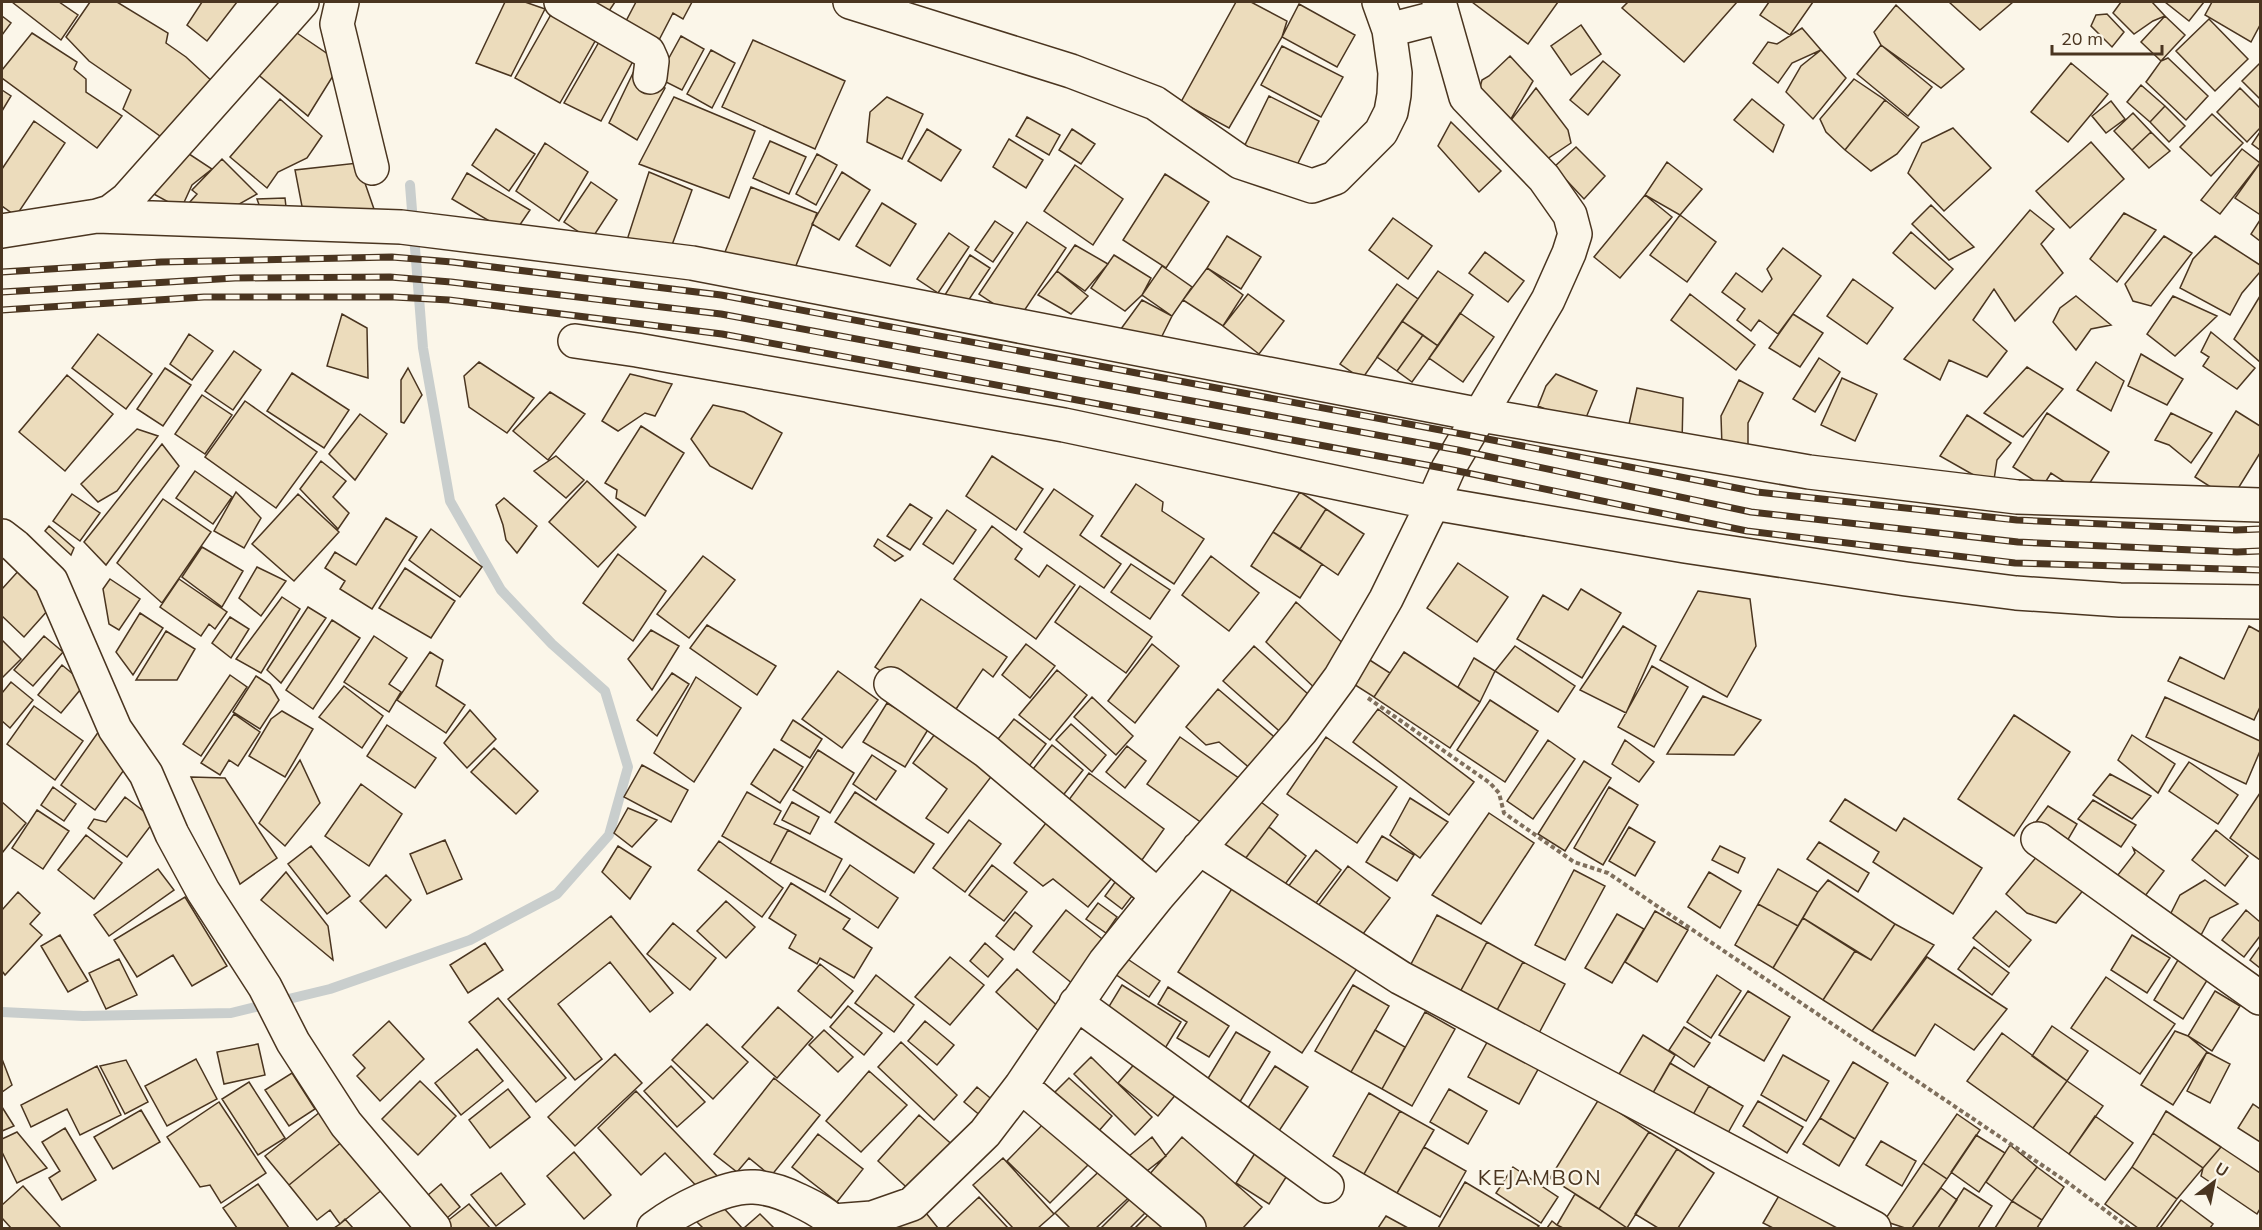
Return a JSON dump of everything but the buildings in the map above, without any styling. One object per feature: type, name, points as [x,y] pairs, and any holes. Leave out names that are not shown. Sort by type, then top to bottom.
[{"type":"street","points":[[2,231],[110,212],[127,199],[302,2]]},
{"type":"street","points":[[342,2],[337,24],[372,168]]},
{"type":"street","points":[[561,2],[648,52],[651,61],[650,77]]},
{"type":"street","points":[[850,2],[1071,70],[1155,103],[1240,162],[1312,186],[1335,178],[1381,132],[1390,112],[1394,95],[1395,73],[1414,16]]},
{"type":"street","points":[[654,1228],[674,1214],[725,1192],[753,1187],[781,1192],[810,1205],[836,1225],[872,1218],[912,1204],[985,1133],[1021,1086],[1105,962],[1158,896],[1273,765],[1340,678],[1386,599],[1448,469],[1548,300],[1575,234],[1570,215],[1544,177],[1466,97],[1414,16]]},
{"type":"street","points":[[97,216],[415,229],[692,263],[1481,415],[1809,472],[2017,497],[2260,506]]},
{"type":"street","points":[[575,341],[1064,425],[1433,504],[1685,546],[2016,593],[2120,600],[2260,603]]},
{"type":"street","points":[[2,536],[51,581],[115,729],[146,774],[172,834],[203,891],[231,931],[293,1042],[346,1124],[434,1228]]},
{"type":"street","points":[[891,684],[986,751],[1158,896]]},
{"type":"street","points":[[2038,839],[2260,998]]},
{"type":"street","points":[[1199,848],[1401,978],[1874,1228]]},
{"type":"street","points":[[1076,1003],[1327,1186]]},
{"type":"street","points":[[1021,1086],[1189,1228]]},
{"type":"path","points":[[1340,678],[1490,783],[1498,794],[1504,813],[1521,826],[1574,862],[1608,873],[2067,1182],[2129,1228]]},
{"type":"waterway","points":[[2,1012],[83,1016],[231,1013],[330,989],[470,940],[557,894],[609,835],[628,767],[605,691],[552,644],[501,590],[450,501],[423,348],[410,185]]},
{"type":"railway","points":[[2,272],[161,262],[392,257],[452,262],[721,295],[1467,435],[1757,492],[2017,520],[2236,530],[2260,529]]},
{"type":"railway","points":[[2,292],[235,278],[390,277],[451,282],[721,314],[1458,450],[1751,512],[2018,542],[2237,552],[2260,551]]},
{"type":"railway","points":[[2,310],[204,297],[394,297],[449,300],[722,334],[1448,469],[1747,531],[2015,563],[2260,570]]},
{"type":"district","name":"KEJAMBON","points":[[1540,1178]]}]
